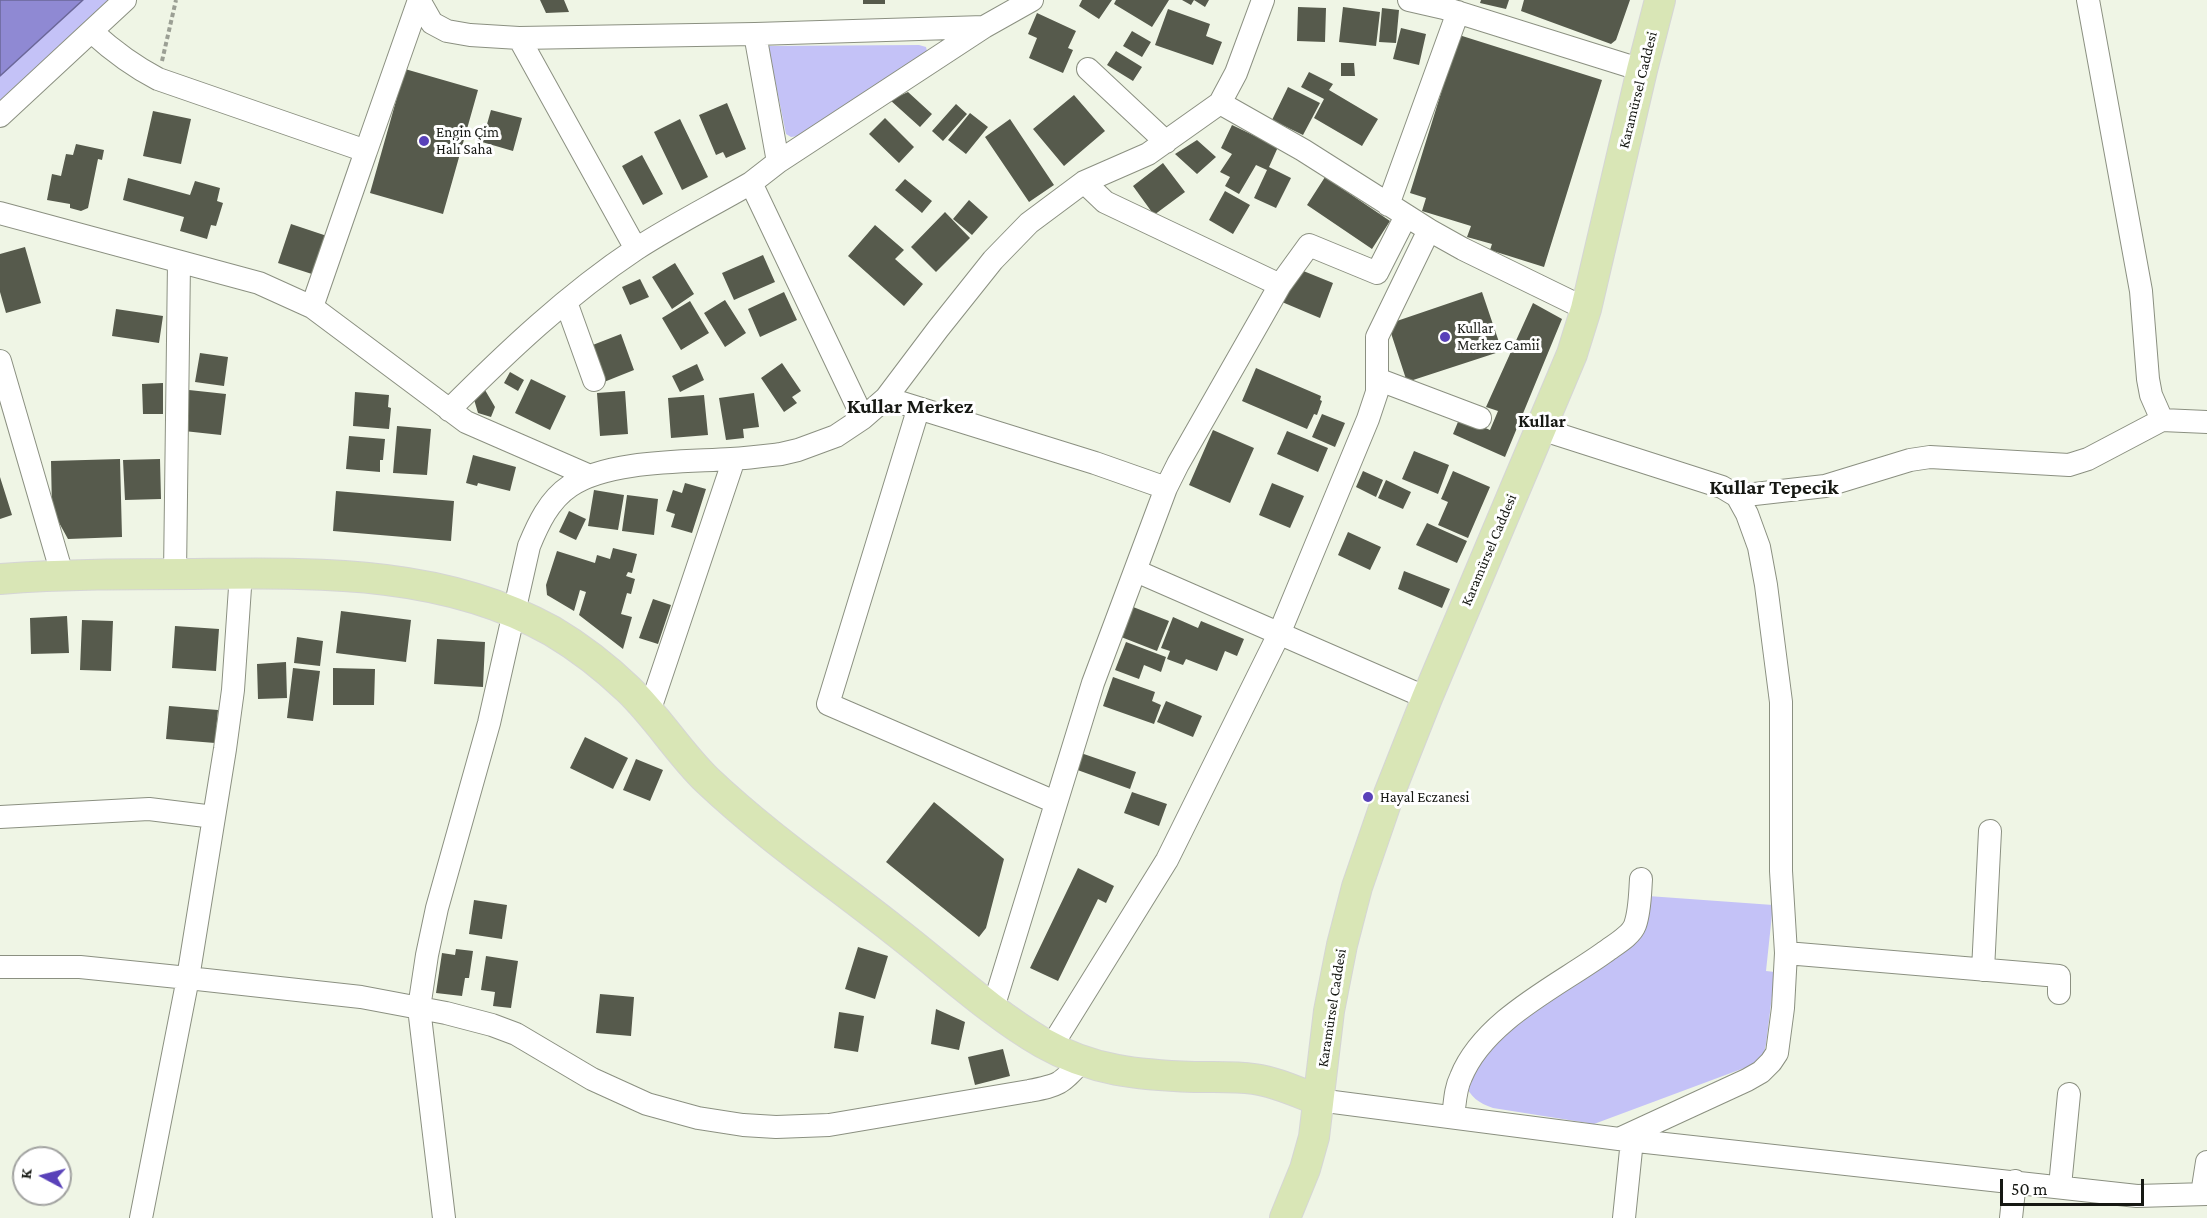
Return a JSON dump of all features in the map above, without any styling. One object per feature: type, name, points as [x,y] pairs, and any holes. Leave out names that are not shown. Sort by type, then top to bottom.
[{"type":"main road","name":"Karamürsel Caddesi","points":[[1285,1218],[1294,1199],[1314,1137],[1329,1011],[1351,910],[1389,794],[1427,698],[1572,354],[1586,309],[1660,0]]},
{"type":"main road","points":[[0,579],[62,574],[304,573],[392,579],[446,589],[514,613],[575,646],[628,690],[649,712],[689,762],[734,805],[993,1008],[1018,1027],[1051,1047],[1081,1062],[1119,1071],[1256,1079],[1318,1100]]},
{"type":"street","points":[[0,116],[125,0]]},
{"type":"street","points":[[419,0],[432,22],[447,31],[519,38],[984,27]]},
{"type":"street","points":[[312,307],[419,0]]},
{"type":"street","points":[[449,410],[550,313],[636,249],[751,183],[778,162],[984,27],[1032,0]]},
{"type":"street","points":[[444,1218],[419,1008],[437,908],[489,723],[529,546],[540,520],[552,502],[569,486],[590,476],[660,463],[734,459],[798,450],[836,436],[863,418],[886,398],[993,260],[1029,222],[1084,182],[1148,154],[1220,103],[1236,73],[1263,0]]},
{"type":"street","points":[[1409,0],[1458,12],[1642,70]]},
{"type":"street","points":[[2088,0],[2141,291],[2148,379],[2151,395],[2162,420]]},
{"type":"street","points":[[993,1008],[1093,683],[1166,488],[1240,351],[1280,285],[1309,245],[1377,273],[1458,12]]},
{"type":"street","points":[[92,32],[113,51],[158,80],[366,151]]},
{"type":"street","points":[[755,34],[778,162]]},
{"type":"street","points":[[519,38],[636,249]]},
{"type":"street","points":[[1088,69],[1166,142]]},
{"type":"street","points":[[1220,103],[1303,150],[1429,230],[1586,309]]},
{"type":"street","points":[[1084,182],[1105,202],[1280,285]]},
{"type":"street","points":[[751,183],[863,418]]},
{"type":"street","points":[[0,213],[259,284],[312,307],[466,422],[590,476]]},
{"type":"street","points":[[1051,1047],[1167,860],[1279,634],[1377,392],[1377,337],[1429,230]]},
{"type":"street","points":[[175,574],[179,262]]},
{"type":"street","points":[[566,302],[594,380]]},
{"type":"street","points":[[0,361],[62,574]]},
{"type":"street","points":[[1377,380],[1480,418]]},
{"type":"street","points":[[886,398],[918,410],[1095,463],[1166,488]]},
{"type":"street","points":[[918,410],[828,704],[1055,802]]},
{"type":"street","points":[[1737,496],[1825,486],[1910,460],[1930,457],[2069,465],[2088,459],[2162,420],[2207,422]]},
{"type":"street","points":[[1541,429],[1722,487],[1737,496],[1747,514],[1759,547],[1781,702],[1780,842],[1786,953],[1777,1053],[1771,1062],[1747,1080],[1625,1140]]},
{"type":"street","points":[[649,712],[734,459]]},
{"type":"street","points":[[1136,571],[1427,698]]},
{"type":"street","points":[[141,1218],[189,978],[233,690],[241,573]]},
{"type":"street","points":[[0,817],[149,809],[214,816]]},
{"type":"street","points":[[1983,970],[1990,831]]},
{"type":"street","points":[[1453,1117],[1456,1089],[1461,1075],[1472,1057],[1491,1035],[1526,1005],[1629,934],[1635,926],[1641,879]]},
{"type":"street","points":[[1786,953],[2059,976],[2059,993]]},
{"type":"street","points":[[0,967],[80,967],[362,997],[472,1019],[508,1031],[592,1079],[647,1104],[698,1118],[765,1127],[829,1125],[1056,1086],[1063,1082],[1081,1062]]},
{"type":"street","points":[[2060,1186],[2069,1094]]},
{"type":"street","points":[[1318,1100],[1625,1140],[2137,1196],[2205,1194],[2207,1162]]},
{"type":"street","points":[[1624,1218],[1625,1140]]},
{"type":"street","points":[[2011,1218],[2015,1181]]},
{"type":"path","points":[[158,80],[176,0]]},
{"type":"shaded area","points":[[0,0],[83,0],[0,76]]},
{"type":"shaded area","points":[[83,0],[112,0],[0,103],[0,76]]},
{"type":"shaded area","points":[[919,45],[926,47],[927,51],[798,136],[791,137],[786,134],[768,46]]},
{"type":"shaded area","points":[[1648,896],[1773,905],[1766,971],[1775,972],[1766,1044],[1764,1053],[1755,1064],[1594,1124],[1493,1108],[1476,1099],[1464,1083],[1503,1034],[1638,934]]},
{"type":"building","points":[[540,0],[564,0],[569,12],[546,13]]},
{"type":"building","points":[[863,0],[885,0],[885,4],[863,4]]},
{"type":"building","points":[[1082,0],[1112,0],[1099,19],[1079,6]]},
{"type":"building","points":[[1116,0],[1169,0],[1152,27],[1114,4]]},
{"type":"building","points":[[1182,0],[1194,0],[1191,5]]},
{"type":"building","points":[[1194,0],[1209,0],[1205,7]]},
{"type":"building","points":[[1481,0],[1509,0],[1506,9],[1480,3]]},
{"type":"building","points":[[1524,0],[1630,0],[1616,40],[1611,44],[1521,11]]},
{"type":"building","points":[[1298,7],[1326,8],[1325,42],[1297,41]]},
{"type":"building","points":[[1343,7],[1380,12],[1376,46],[1339,42]]},
{"type":"building","points":[[1382,8],[1399,10],[1396,43],[1379,42]]},
{"type":"building","points":[[1168,9],[1210,24],[1206,36],[1222,42],[1213,65],[1155,45]]},
{"type":"building","points":[[1037,13],[1076,31],[1068,48],[1073,50],[1063,73],[1029,58],[1037,38],[1028,34]]},
{"type":"building","points":[[1401,28],[1426,34],[1419,65],[1393,59]]},
{"type":"building","points":[[1132,31],[1151,42],[1142,57],[1123,46]]},
{"type":"building","points":[[1459,35],[1602,80],[1544,267],[1490,250],[1492,244],[1467,237],[1471,226],[1422,211],[1426,198],[1410,193]]},
{"type":"building","points":[[1116,51],[1142,67],[1133,81],[1107,65]]},
{"type":"building","points":[[1341,63],[1354,63],[1355,76],[1341,76]]},
{"type":"building","name":"Engin Çim Halı Saha","points":[[405,69],[478,90],[443,214],[370,193]]},
{"type":"building","points":[[1309,72],[1333,84],[1329,90],[1378,119],[1362,146],[1314,118],[1324,99],[1301,87]]},
{"type":"building","points":[[1288,87],[1320,103],[1303,135],[1272,120]]},
{"type":"building","points":[[908,92],[932,114],[920,127],[890,100]]},
{"type":"building","points":[[1074,95],[1105,131],[1064,166],[1033,129]]},
{"type":"building","points":[[727,103],[746,149],[726,158],[723,152],[716,155],[699,115]]},
{"type":"building","points":[[956,104],[967,114],[943,141],[932,131]]},
{"type":"building","points":[[491,110],[522,118],[513,151],[482,142]]},
{"type":"building","points":[[153,111],[191,119],[181,164],[143,156]]},
{"type":"building","points":[[970,113],[988,127],[966,154],[948,140]]},
{"type":"building","points":[[885,118],[914,147],[899,163],[869,134]]},
{"type":"building","points":[[680,119],[708,177],[682,190],[654,132]]},
{"type":"building","points":[[1010,119],[1054,185],[1029,202],[985,137]]},
{"type":"building","points":[[1232,125],[1278,147],[1269,167],[1291,178],[1276,208],[1254,198],[1267,170],[1256,165],[1239,194],[1225,186],[1230,177],[1220,172],[1232,154],[1221,148]]},
{"type":"building","points":[[1197,140],[1216,157],[1197,174],[1175,154]]},
{"type":"building","points":[[76,144],[104,150],[102,160],[98,159],[88,208],[81,211],[70,208],[70,204],[47,200],[52,174],[61,176],[66,154],[73,155]]},
{"type":"building","points":[[642,155],[663,194],[643,205],[622,166]]},
{"type":"building","points":[[1163,163],[1185,192],[1154,215],[1133,186]]},
{"type":"building","points":[[1325,177],[1390,221],[1372,249],[1307,205]]},
{"type":"building","points":[[128,178],[190,195],[195,181],[220,188],[217,201],[223,203],[216,226],[211,225],[207,239],[180,231],[184,217],[123,200]]},
{"type":"building","points":[[905,179],[932,201],[922,213],[895,190]]},
{"type":"building","points":[[1225,191],[1250,205],[1233,234],[1209,220]]},
{"type":"building","points":[[969,200],[988,217],[972,235],[953,219]]},
{"type":"building","points":[[945,212],[970,238],[936,272],[911,247]]},
{"type":"building","points":[[291,224],[327,236],[315,275],[278,263]]},
{"type":"building","points":[[875,225],[904,250],[895,259],[923,284],[904,306],[848,256]]},
{"type":"building","points":[[25,247],[41,303],[6,313],[0,292],[0,254]]},
{"type":"building","points":[[763,255],[775,282],[734,300],[722,273]]},
{"type":"building","points":[[675,263],[694,294],[672,309],[652,277]]},
{"type":"building","points":[[1296,268],[1333,283],[1320,318],[1282,302]]},
{"type":"building","points":[[640,279],[649,297],[630,305],[622,287]]},
{"type":"building","points":[[784,292],[797,320],[760,337],[748,309]]},
{"type":"building","name":"Kullar Merkez Camii","points":[[1482,292],[1502,351],[1407,382],[1388,324]]},
{"type":"building","points":[[725,300],[746,333],[725,347],[704,313]]},
{"type":"building","points":[[690,301],[709,333],[681,350],[662,318]]},
{"type":"building","points":[[1533,303],[1562,319],[1505,457],[1453,434],[1460,417],[1490,430],[1498,411],[1486,407]]},
{"type":"building","points":[[116,309],[163,316],[159,343],[112,336]]},
{"type":"building","points":[[621,334],[634,370],[599,384],[585,348]]},
{"type":"building","points":[[200,353],[228,357],[224,386],[195,382]]},
{"type":"building","points":[[782,363],[801,391],[792,397],[797,403],[784,412],[761,378]]},
{"type":"building","points":[[697,364],[704,380],[680,392],[672,376]]},
{"type":"building","points":[[1256,368],[1321,396],[1322,401],[1317,415],[1314,414],[1307,429],[1242,401]]},
{"type":"building","points":[[510,372],[524,380],[518,391],[504,383]]},
{"type":"building","points":[[531,379],[566,396],[550,430],[515,413]]},
{"type":"building","points":[[163,383],[163,414],[143,414],[142,384]]},
{"type":"building","points":[[189,390],[226,394],[221,435],[184,431]]},
{"type":"building","points":[[485,390],[495,407],[491,417],[478,413],[473,396]]},
{"type":"building","points":[[625,391],[628,434],[600,436],[597,393]]},
{"type":"building","points":[[355,392],[389,395],[388,407],[391,408],[389,429],[353,426]]},
{"type":"building","points":[[754,393],[759,427],[743,429],[744,438],[726,440],[719,398]]},
{"type":"building","points":[[704,395],[708,435],[671,438],[668,398]]},
{"type":"building","points":[[1322,414],[1345,423],[1335,447],[1312,437]]},
{"type":"building","points":[[397,426],[431,429],[427,475],[393,473]]},
{"type":"building","points":[[1213,430],[1254,448],[1230,503],[1189,485]]},
{"type":"building","points":[[1287,431],[1328,448],[1318,472],[1277,454]]},
{"type":"building","points":[[349,436],[385,439],[380,472],[346,469]]},
{"type":"building","points":[[1414,451],[1449,465],[1438,494],[1402,479]]},
{"type":"building","points":[[473,455],[516,467],[510,491],[478,483],[477,486],[466,483]]},
{"type":"building","points":[[120,459],[122,537],[68,539],[52,510],[51,461]]},
{"type":"building","points":[[160,459],[161,499],[125,500],[123,460]]},
{"type":"building","points":[[1363,471],[1383,480],[1376,497],[1356,487]]},
{"type":"building","points":[[1453,471],[1490,487],[1468,538],[1438,525],[1448,502],[1441,499]]},
{"type":"building","points":[[0,477],[12,515],[0,519]]},
{"type":"building","points":[[1386,480],[1411,492],[1403,509],[1378,498]]},
{"type":"building","points":[[685,483],[706,489],[692,533],[671,527],[675,514],[666,511],[673,490],[682,493]]},
{"type":"building","points":[[1272,483],[1304,496],[1290,528],[1259,515]]},
{"type":"building","points":[[594,490],[624,495],[618,530],[588,526]]},
{"type":"building","points":[[336,491],[454,501],[451,541],[333,531]]},
{"type":"building","points":[[627,495],[658,499],[654,535],[622,531]]},
{"type":"building","points":[[569,511],[586,519],[576,540],[559,532]]},
{"type":"building","points":[[1427,523],[1467,541],[1457,563],[1416,545]]},
{"type":"building","points":[[1348,532],[1381,547],[1370,570],[1338,555]]},
{"type":"building","points":[[613,548],[637,554],[632,573],[628,572],[626,576],[635,579],[631,594],[627,593],[621,614],[632,617],[623,649],[579,615],[586,592],[580,590],[574,611],[547,595],[546,585],[557,551],[595,563],[597,555],[610,559]]},
{"type":"building","points":[[1404,571],[1450,589],[1442,608],[1398,589]]},
{"type":"building","points":[[653,599],[671,605],[658,644],[639,638]]},
{"type":"building","points":[[1128,605],[1169,621],[1157,651],[1116,635]]},
{"type":"building","points":[[341,611],[411,620],[406,662],[336,653]]},
{"type":"building","points":[[67,616],[69,653],[31,654],[30,618]]},
{"type":"building","points":[[1173,617],[1198,628],[1201,621],[1244,639],[1237,656],[1225,651],[1217,671],[1186,659],[1183,665],[1167,659],[1170,651],[1161,648]]},
{"type":"building","points":[[82,620],[113,621],[111,671],[80,670]]},
{"type":"building","points":[[175,626],[219,629],[216,671],[172,668]]},
{"type":"building","points":[[297,637],[323,641],[320,666],[294,663]]},
{"type":"building","points":[[437,639],[485,642],[483,687],[434,684]]},
{"type":"building","points":[[1126,642],[1166,657],[1161,672],[1144,665],[1139,679],[1115,670]]},
{"type":"building","points":[[286,662],[287,698],[258,699],[257,664]]},
{"type":"building","points":[[293,668],[320,671],[313,721],[287,718]]},
{"type":"building","points":[[333,668],[375,669],[374,705],[333,705]]},
{"type":"building","points":[[1113,677],[1155,692],[1152,701],[1161,705],[1154,724],[1103,706]]},
{"type":"building","points":[[1166,701],[1202,716],[1193,737],[1157,722]]},
{"type":"building","points":[[169,706],[218,710],[215,743],[166,739]]},
{"type":"building","points":[[585,737],[628,758],[613,789],[570,768]]},
{"type":"building","points":[[1078,752],[1136,772],[1130,789],[1072,768]]},
{"type":"building","points":[[636,759],[663,770],[650,801],[623,790]]},
{"type":"building","points":[[1132,792],[1167,804],[1159,826],[1124,813]]},
{"type":"building","points":[[934,802],[1004,859],[986,928],[979,937],[886,862]]},
{"type":"building","points":[[1078,868],[1114,886],[1106,903],[1098,899],[1058,981],[1030,968]]},
{"type":"building","points":[[474,900],[507,905],[502,939],[469,934]]},
{"type":"building","points":[[858,947],[888,956],[875,999],[845,989]]},
{"type":"building","points":[[456,949],[473,951],[469,978],[465,978],[462,996],[436,993],[442,953],[455,955]]},
{"type":"building","points":[[486,956],[518,961],[511,1008],[493,1006],[495,992],[481,990]]},
{"type":"building","points":[[600,994],[634,997],[631,1036],[596,1033]]},
{"type":"building","points":[[936,1009],[965,1022],[959,1050],[931,1044]]},
{"type":"building","points":[[839,1012],[864,1016],[858,1052],[834,1048]]},
{"type":"building","points":[[1003,1049],[1010,1076],[975,1085],[968,1057]]},
{"type":"place","name":"Engin Çim Halı Saha","points":[[424,141]]},
{"type":"place","name":"Kullar Merkez Camii","points":[[1445,337]]},
{"type":"place","name":"Hayal Eczanesi","points":[[1368,797]]},
{"type":"district","name":"Kullar Merkez","points":[[910,407]]},
{"type":"district","name":"Kullar","points":[[1542,421]]},
{"type":"district","name":"Kullar Tepecik","points":[[1774,488]]}]
